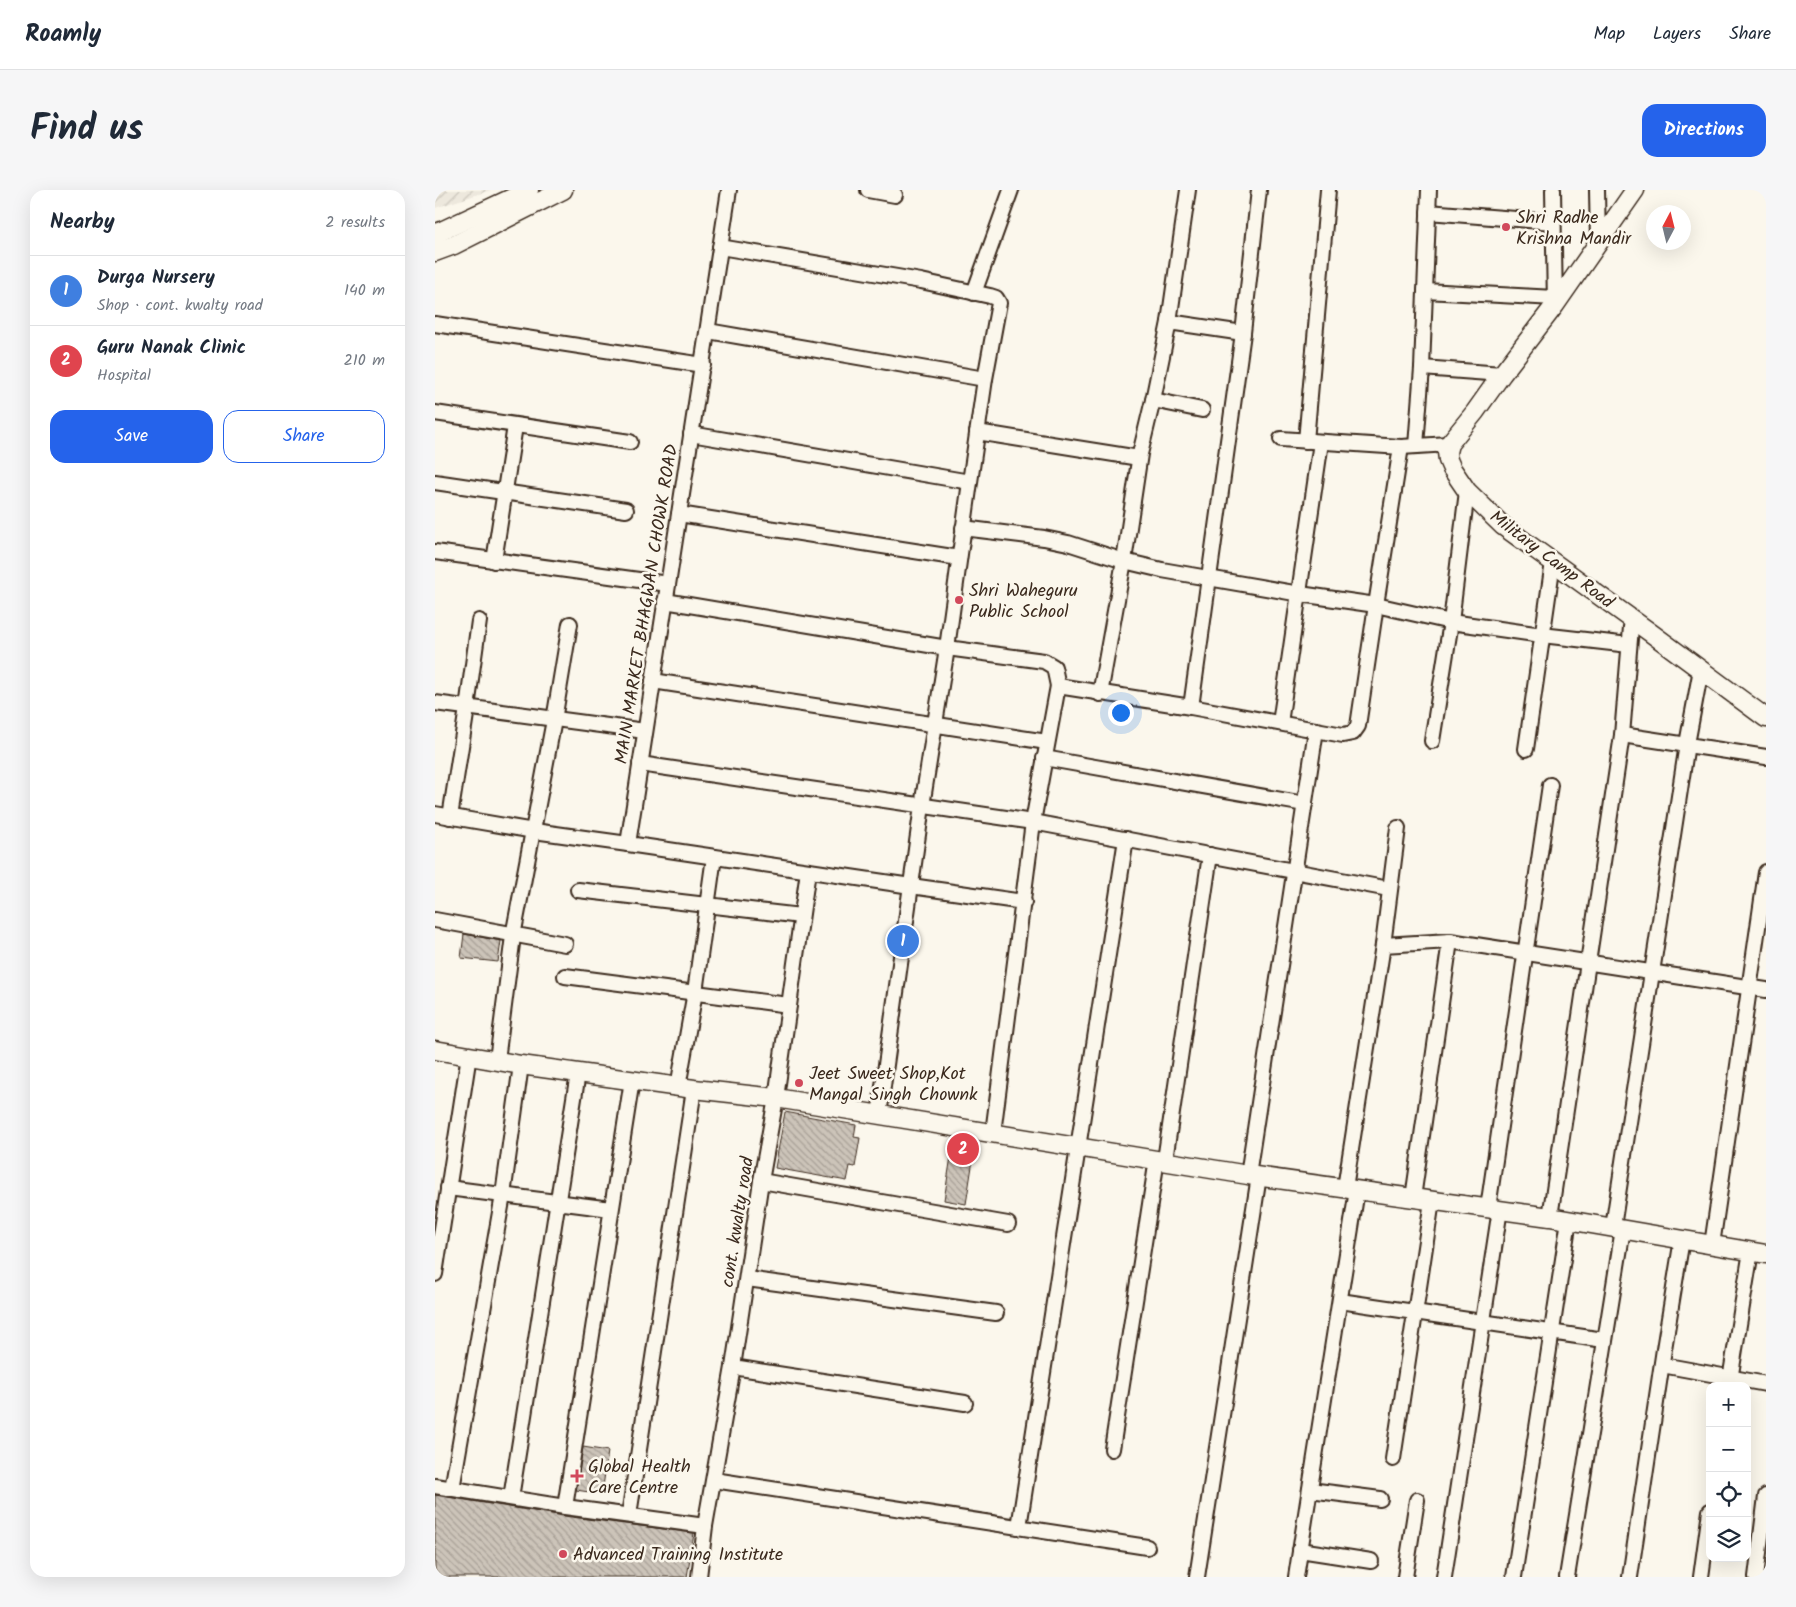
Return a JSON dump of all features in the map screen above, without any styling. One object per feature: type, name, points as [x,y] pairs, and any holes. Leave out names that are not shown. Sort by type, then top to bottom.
[{"type":"street","points":[[435,234],[529,190]]},
{"type":"street","points":[[435,252],[454,245],[563,190]]},
{"type":"street","name":"MAIN MARKET BHAGWAN CHOWK ROAD","points":[[629,844],[729,190]]},
{"type":"street","points":[[868,190],[895,195]]},
{"type":"street","points":[[974,293],[1011,190]]},
{"type":"street","points":[[1100,694],[1139,458],[1169,322],[1188,190]]},
{"type":"street","points":[[1191,707],[1243,334],[1259,190]]},
{"type":"street","points":[[1307,441],[1328,190]]},
{"type":"street","points":[[1416,446],[1422,368],[1429,190]]},
{"type":"street","points":[[1553,190],[1555,301]]},
{"type":"street","points":[[1597,190],[1598,244]]},
{"type":"street","points":[[1281,439],[1401,447],[1449,444],[1475,412],[1598,244],[1635,190]]},
{"type":"street","points":[[1428,212],[1553,222]]},
{"type":"street","points":[[720,247],[921,281],[996,298],[999,302],[977,432],[879,1115]]},
{"type":"street","points":[[1425,291],[1555,301]]},
{"type":"street","points":[[1169,322],[1243,334]]},
{"type":"street","points":[[435,324],[703,365]]},
{"type":"street","points":[[707,331],[985,379]]},
{"type":"street","points":[[1422,368],[1502,374]]},
{"type":"street","points":[[1153,400],[1202,410]]},
{"type":"street","points":[[435,414],[630,442]]},
{"type":"street","points":[[493,561],[515,426]]},
{"type":"street","points":[[977,432],[1139,458]]},
{"type":"street","points":[[691,434],[970,482]]},
{"type":"street","points":[[1280,723],[1321,442]]},
{"type":"street","name":"Military Camp Road","points":[[1449,444],[1448,460],[1467,491],[1503,526],[1766,718]]},
{"type":"street","points":[[1058,686],[1191,707],[1343,735],[1353,733],[1358,726],[1401,447]]},
{"type":"street","points":[[435,482],[626,510]]},
{"type":"street","points":[[1432,741],[1451,622],[1467,491]]},
{"type":"street","points":[[679,514],[959,558]]},
{"type":"street","points":[[963,528],[1044,538],[1068,543],[1123,561],[1161,570],[1376,605],[1451,622],[1629,645]]},
{"type":"street","points":[[435,552],[668,584]]},
{"type":"street","points":[[1526,749],[1553,562]]},
{"type":"street","points":[[665,601],[947,648],[1044,662],[1053,667],[1058,686],[1033,822],[993,1133]]},
{"type":"street","points":[[450,817],[479,620]]},
{"type":"street","points":[[497,1060],[513,936],[534,831],[570,624]]},
{"type":"street","points":[[1550,1217],[1623,735],[1631,627]]},
{"type":"street","points":[[1567,1577],[1604,1340],[1652,972],[1687,744],[1701,669]]},
{"type":"street","points":[[653,681],[1047,742]]},
{"type":"street","points":[[435,703],[645,731]]},
{"type":"street","points":[[1197,1577],[1254,1175],[1294,872],[1316,730]]},
{"type":"street","points":[[1623,735],[1766,757]]},
{"type":"street","points":[[1044,758],[1305,804]]},
{"type":"street","points":[[640,764],[1033,822],[1389,889]]},
{"type":"street","points":[[1444,1577],[1482,1322],[1526,953],[1550,785]]},
{"type":"street","points":[[435,814],[534,831],[1024,902]]},
{"type":"street","points":[[1296,1577],[1340,1302],[1351,1189],[1398,828]]},
{"type":"street","points":[[1019,1527],[1126,839]]},
{"type":"street","points":[[1112,1449],[1210,855]]},
{"type":"street","points":[[629,1515],[687,1088],[695,992],[714,857]]},
{"type":"street","name":"cont. kwalty road","points":[[702,1577],[705,1526],[776,1098],[808,871]]},
{"type":"street","points":[[1712,1245],[1751,988],[1766,872]]},
{"type":"street","points":[[578,890],[801,916]]},
{"type":"street","points":[[435,920],[513,936],[565,944]]},
{"type":"street","points":[[1413,1198],[1450,941]]},
{"type":"street","points":[[1383,945],[1450,941],[1766,990]]},
{"type":"street","points":[[565,976],[789,1005]]},
{"type":"street","points":[[435,1050],[521,1065],[687,1088],[776,1098],[1254,1175],[1550,1217],[1758,1253],[1730,1382],[1661,1365]]},
{"type":"street","points":[[435,1274],[469,1055]]},
{"type":"street","points":[[452,1488],[503,1196],[521,1065]]},
{"type":"street","points":[[511,1498],[578,1072]]},
{"type":"street","points":[[565,1507],[631,1080]]},
{"type":"street","points":[[761,1181],[1008,1224]]},
{"type":"street","points":[[448,1188],[611,1209]]},
{"type":"street","points":[[1393,1459],[1432,1201]]},
{"type":"street","points":[[1514,1577],[1569,1220]]},
{"type":"street","points":[[1630,1577],[1661,1365],[1683,1239]]},
{"type":"street","points":[[747,1279],[996,1313]]},
{"type":"street","points":[[1340,1302],[1604,1340]]},
{"type":"street","points":[[733,1366],[965,1403]]},
{"type":"street","points":[[1751,1383],[1766,1384]]},
{"type":"street","points":[[714,1480],[1147,1547]]},
{"type":"street","points":[[435,1486],[565,1507],[705,1526]]},
{"type":"street","points":[[1310,1490],[1380,1499]]},
{"type":"street","points":[[1756,1577],[1766,1496]]},
{"type":"street","points":[[1405,1577],[1417,1500]]},
{"type":"street","points":[[1701,1577],[1709,1517]]},
{"type":"street","points":[[1300,1550],[1371,1561]]},
{"type":"shaded area","points":[[435,190],[491,190],[435,208]]},
{"type":"building","points":[[464,934],[501,941],[498,962],[461,958]]},
{"type":"building","points":[[785,1112],[856,1125],[854,1137],[860,1138],[855,1167],[850,1166],[847,1181],[775,1168]]},
{"type":"building","points":[[954,1138],[976,1141],[966,1204],[944,1200]]},
{"type":"building","points":[[583,1447],[608,1451],[602,1494],[576,1490]]},
{"type":"building","name":"Advanced Training Institute","points":[[435,1495],[564,1516],[694,1533],[687,1577],[435,1577]]},
{"type":"place","name":"Shri Radhe Krishna Mandir","points":[[1506,227]]},
{"type":"place","name":"Shri Waheguru Public School","points":[[959,600]]},
{"type":"place","name":"Durga Nursery","points":[[903,941]]},
{"type":"place","name":"Jeet Sweet Shop,Kot Mangal Singh Chownk","points":[[799,1083]]},
{"type":"place","name":"Guru Nanak Clinic","points":[[963,1149]]},
{"type":"place","name":"Global Health Care Centre","points":[[577,1476]]},
{"type":"place","name":"Advanced Training Institute","points":[[563,1554]]}]
